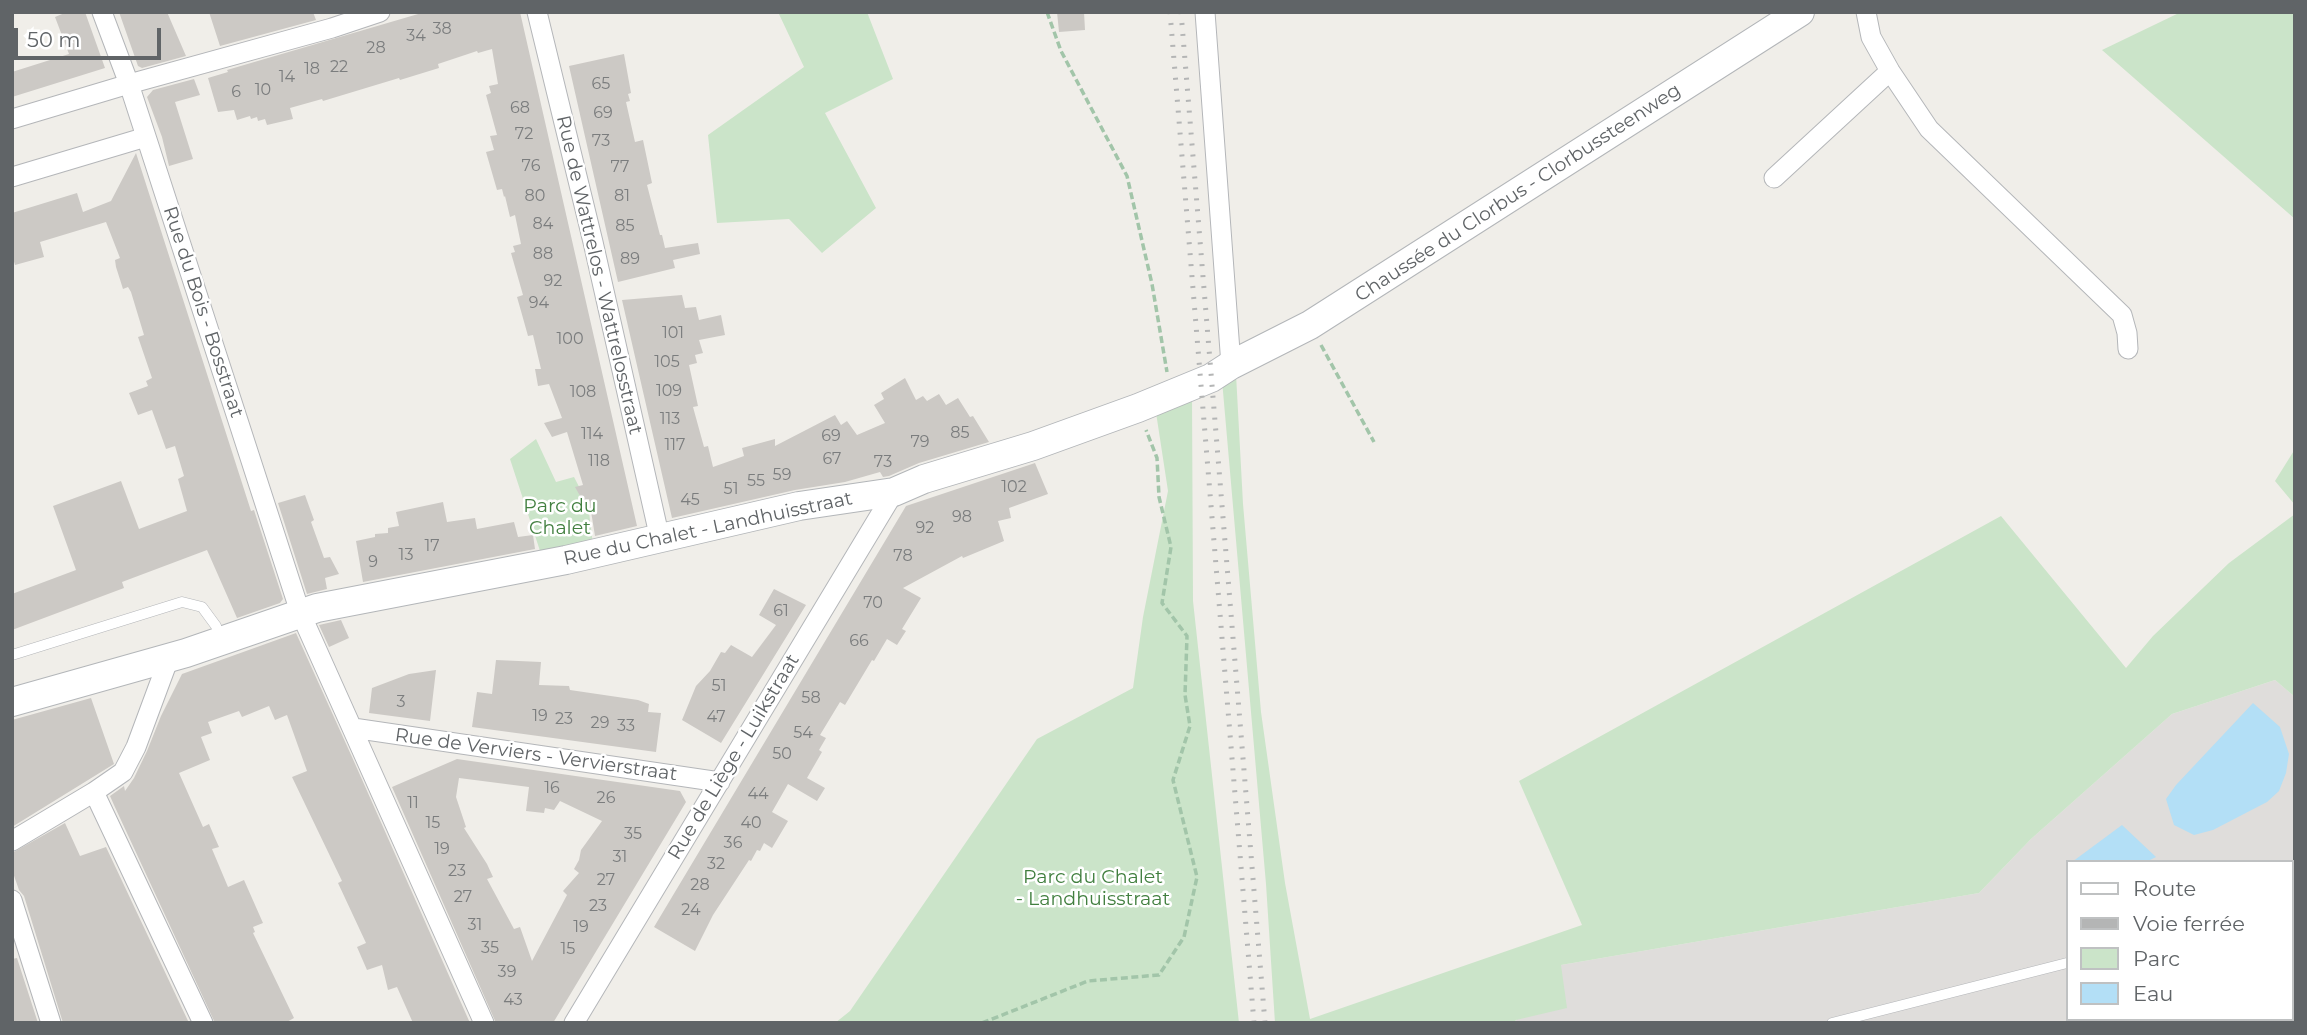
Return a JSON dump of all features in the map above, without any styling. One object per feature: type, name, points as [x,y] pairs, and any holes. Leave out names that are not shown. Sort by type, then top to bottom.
[{"type":"street","name":"Rue du Bois - Bosstraat","points":[[102,12],[129,84],[300,612],[484,1023]]},
{"type":"street","points":[[12,119],[330,20],[380,12]]},
{"type":"street","name":"Rue de Wattrelos - Wattrelosstraat","points":[[537,12],[593,242],[660,539]]},
{"type":"street","points":[[1205,12],[1231,365]]},
{"type":"street","name":"Chaussée du Clorbus - Clorbussteenweg","points":[[1231,365],[1310,325],[1800,12]]},
{"type":"street","points":[[1864,15],[1871,37],[1890,71],[1929,129],[2122,315],[2128,349]]},
{"type":"street","points":[[1774,178],[1890,71]]},
{"type":"street","points":[[12,177],[146,137]]},
{"type":"street","name":"Rue du Chalet - Landhuisstraat","points":[[12,702],[221,642],[300,612],[660,539],[799,506],[894,492],[1138,408],[1211,378],[1231,365]]},
{"type":"street","name":"Rue de Liège - Luikstraat","points":[[574,1023],[894,492]]},
{"type":"street","points":[[12,841],[123,772],[136,747],[169,658]]},
{"type":"street","name":"Rue de Verviers - Vervierstraat","points":[[353,728],[720,782]]},
{"type":"street","points":[[94,792],[203,1023]]},
{"type":"street","points":[[12,900],[51,1023]]},
{"type":"lane","points":[[12,655],[182,602],[202,607],[216,626],[221,642]]},
{"type":"lane","points":[[1832,1023],[2066,963]]},
{"type":"path","points":[[1047,12],[1061,51],[1127,176],[1152,284],[1170,395]]},
{"type":"path","points":[[1310,325],[1374,442]]},
{"type":"path","points":[[982,1023],[1088,981],[1159,975],[1184,937],[1198,877],[1173,780],[1190,726],[1185,695],[1187,636],[1162,603],[1171,547],[1159,497],[1157,458],[1138,408]]},
{"type":"shaded area","points":[[2275,680],[2295,697],[2295,1023],[1514,1023],[1561,965],[1979,893],[2031,839],[2172,714]]},
{"type":"green space","points":[[778,12],[867,12],[893,79],[825,113],[876,208],[822,253],[789,219],[717,223],[708,135],[804,67]]},
{"type":"green space","points":[[2181,12],[2295,12],[2295,219],[2102,50]]},
{"type":"green space","points":[[1236,374],[1243,504],[1261,712],[1285,883],[1310,1019],[1582,925],[1519,781],[2001,516],[2126,668],[2153,636],[2229,563],[2295,514],[2295,697],[2275,680],[2172,714],[2031,839],[1979,893],[1561,965],[1567,1008],[1516,1020],[1514,1023],[1275,1023],[1266,884],[1222,380]]},
{"type":"green space","name":"Parc du Chalet - Landhuisstraat","points":[[1192,397],[1193,601],[1239,1023],[835,1023],[850,1011],[1037,739],[1133,688],[1143,617],[1168,491],[1155,406]]},
{"type":"green space","name":"Parc du Chalet","points":[[536,439],[556,482],[574,477],[588,504],[593,545],[542,557],[510,459]]},
{"type":"green space","points":[[2295,449],[2295,505],[2275,481]]},
{"type":"water","points":[[2253,703],[2280,727],[2289,754],[2279,791],[2267,802],[2213,830],[2194,835],[2174,825],[2166,799]]},
{"type":"water","points":[[2122,825],[2156,857],[2150,860],[2075,860]]},
{"type":"building","points":[[67,12],[85,12],[105,68],[12,97],[12,72],[69,54],[55,17]]},
{"type":"building","points":[[119,12],[167,12],[186,56],[142,68],[138,66]]},
{"type":"building","points":[[209,12],[313,12],[316,20],[220,46]]},
{"type":"building","points":[[425,12],[520,12],[637,526],[595,536],[589,499],[583,501],[575,487],[583,485],[567,432],[552,437],[544,423],[562,418],[549,384],[538,386],[535,369],[541,369],[533,335],[528,336],[517,297],[523,295],[511,253],[515,252],[513,246],[521,244],[515,215],[510,217],[502,189],[497,190],[486,152],[494,150],[490,136],[497,135],[486,95],[491,93],[489,86],[498,84],[492,49],[438,64],[439,68],[400,80],[399,78],[290,108],[293,119],[267,125],[265,119],[258,121],[257,117],[237,120],[234,110],[218,112],[208,78],[228,72],[227,70]]},
{"type":"building","points":[[1057,12],[1084,12],[1085,30],[1059,32]]},
{"type":"building","points":[[624,54],[631,93],[628,94],[630,101],[626,102],[635,142],[643,140],[652,183],[647,185],[660,235],[665,248],[698,243],[700,254],[673,260],[675,268],[618,282],[569,66]]},
{"type":"building","points":[[194,79],[200,95],[175,102],[193,159],[169,166],[162,137],[147,97],[153,90]]},
{"type":"building","points":[[136,153],[251,511],[254,510],[283,599],[280,603],[237,618],[207,550],[122,582],[124,588],[12,630],[12,594],[76,570],[53,506],[121,481],[139,529],[187,511],[178,479],[184,476],[175,446],[166,449],[152,410],[138,415],[129,393],[148,386],[146,381],[152,378],[138,337],[144,335],[131,292],[128,287],[123,289],[115,260],[120,258],[106,222],[40,242],[44,257],[15,265],[12,255],[12,213],[77,193],[83,212],[111,201]]},
{"type":"building","points":[[682,295],[685,308],[696,307],[699,320],[721,315],[725,335],[699,340],[703,353],[695,355],[697,363],[689,365],[698,406],[693,407],[704,447],[708,446],[713,467],[744,456],[742,448],[775,439],[775,446],[835,415],[841,425],[847,421],[857,435],[885,423],[874,405],[884,399],[881,393],[905,378],[916,400],[923,396],[927,401],[939,394],[946,405],[958,398],[989,442],[919,463],[889,476],[883,477],[880,472],[845,482],[795,490],[672,518],[622,300]]},
{"type":"building","points":[[1035,463],[1048,494],[1009,508],[1011,518],[998,521],[1004,541],[963,558],[962,556],[903,588],[921,598],[902,629],[906,631],[897,645],[887,639],[845,705],[840,702],[820,735],[826,738],[819,750],[822,752],[807,778],[825,788],[817,801],[788,784],[772,812],[788,821],[772,848],[764,843],[760,851],[757,850],[751,861],[749,860],[713,915],[695,951],[654,927],[906,506]]},
{"type":"building","points":[[305,495],[324,558],[330,557],[339,574],[325,578],[327,589],[307,594],[278,503]]},
{"type":"building","points":[[443,502],[447,522],[475,518],[477,529],[514,522],[518,537],[533,535],[535,549],[363,582],[356,541],[375,537],[375,534],[388,533],[388,528],[399,526],[396,512]]},
{"type":"building","points":[[774,589],[806,605],[721,743],[682,720],[696,686],[710,671],[721,652],[725,653],[731,645],[752,657],[776,625],[759,615]]},
{"type":"building","points":[[341,620],[349,638],[329,647],[319,625]]},
{"type":"building","points":[[296,633],[470,1023],[413,1023],[397,987],[388,990],[382,965],[367,970],[357,947],[366,943],[338,883],[342,881],[292,777],[307,771],[287,715],[275,720],[269,706],[242,717],[239,711],[208,722],[212,733],[201,737],[210,760],[179,773],[203,827],[209,824],[219,847],[212,849],[228,887],[244,880],[263,923],[253,927],[253,933],[294,1018],[285,1023],[215,1023],[114,805],[110,796],[124,786],[125,791],[134,778],[182,674]]},
{"type":"building","points":[[496,660],[541,662],[539,685],[569,686],[570,690],[649,704],[648,712],[661,713],[656,752],[472,727],[477,692],[492,694]]},
{"type":"building","points":[[436,670],[430,721],[369,713],[372,688],[409,674]]},
{"type":"building","points":[[91,698],[114,764],[12,827],[12,720]]},
{"type":"building","points":[[457,759],[680,791],[686,802],[553,1023],[496,1023],[392,787]],"holes":[[[459,778],[529,787],[526,811],[544,813],[545,808],[554,810],[560,801],[602,821],[581,850],[574,869],[579,873],[563,891],[567,895],[532,961],[520,927],[514,929],[487,879],[493,877],[464,828],[466,827],[456,797]]]},
{"type":"building","points":[[65,823],[80,856],[106,847],[189,1023],[63,1023],[24,896],[12,870],[12,853]]},
{"type":"building","points":[[17,958],[38,1023],[12,1023],[12,959]]},
{"type":"railway","points":[[1170,12],[1254,1023]]},
{"type":"railway","points":[[1181,12],[1265,1023]]}]
